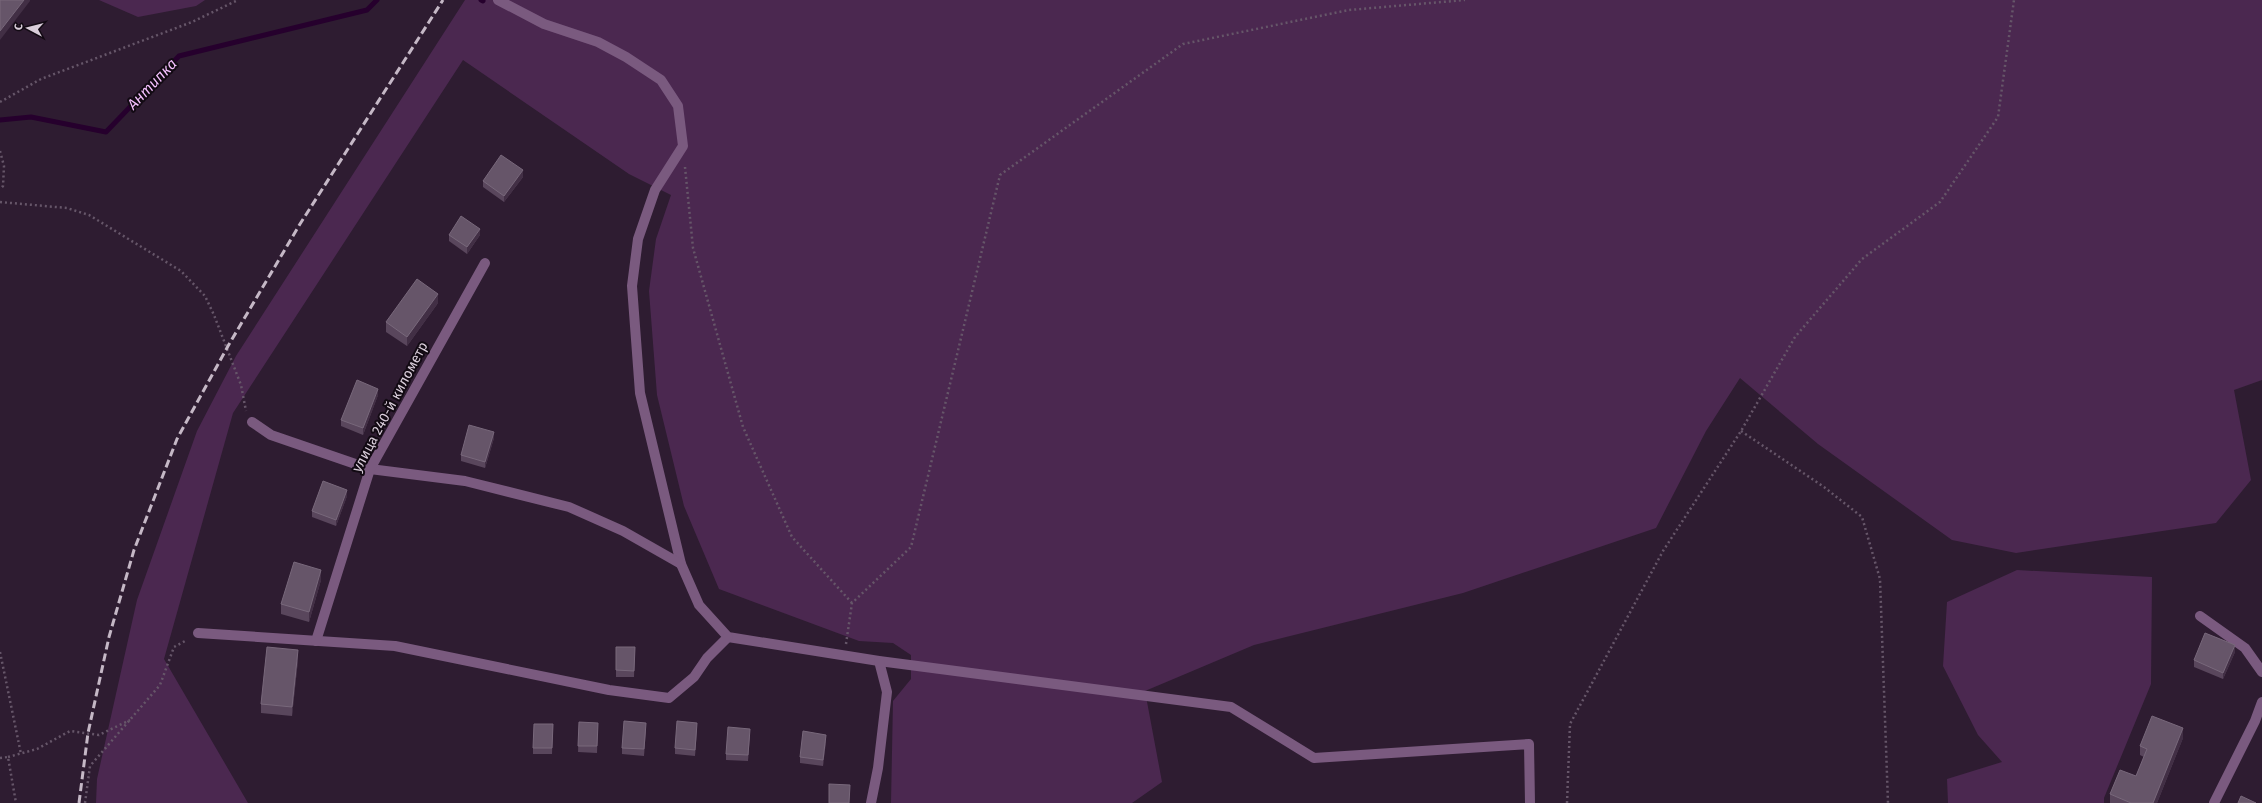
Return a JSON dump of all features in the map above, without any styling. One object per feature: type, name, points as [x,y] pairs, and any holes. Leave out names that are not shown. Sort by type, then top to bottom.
[{"type":"street","points":[[498,0],[544,24],[598,42],[626,57],[662,80],[678,106],[683,146],[655,190],[638,239],[632,286],[640,393],[681,564],[699,605],[728,637],[879,661],[1231,707],[1314,758],[1529,744],[1530,803]]},
{"type":"street","name":"улица 240-й километр","points":[[316,641],[370,469],[485,263]]},
{"type":"street","points":[[252,422],[272,436],[370,469],[465,480],[569,507],[623,531],[681,564]]},
{"type":"street","points":[[2200,616],[2245,648],[2262,672]]},
{"type":"street","points":[[198,633],[395,646],[609,690],[669,698],[694,677],[707,658],[728,637]]},
{"type":"street","points":[[871,803],[878,768],[887,692],[879,661]]},
{"type":"street","points":[[2214,803],[2255,721],[2262,702]]},
{"type":"path","points":[[0,102],[41,79],[192,22],[238,0]]},
{"type":"path","points":[[845,655],[852,603],[911,547],[1000,175],[1183,44],[1350,10],[1465,0]]},
{"type":"path","points":[[1568,803],[1570,724],[1663,551],[1741,431],[1795,337],[1862,259],[1940,202],[1998,117],[2014,0]]},
{"type":"path","points":[[683,146],[693,248],[743,427],[792,538],[852,603]]},
{"type":"path","points":[[0,151],[4,166],[3,186],[0,189]]},
{"type":"path","points":[[0,202],[67,208],[89,215],[181,271],[205,296],[228,346],[241,385],[245,409],[252,422]]},
{"type":"path","points":[[1741,431],[1824,487],[1862,517],[1880,579],[1888,803]]},
{"type":"path","points":[[85,803],[90,766],[160,685],[174,647],[198,633]]},
{"type":"path","points":[[0,652],[22,754]]},
{"type":"path","points":[[0,758],[22,754],[37,749],[70,731],[100,735],[132,719]]},
{"type":"path","points":[[8,757],[16,803]]},
{"type":"shaded area","points":[[99,0],[205,0],[196,6],[138,17]]},
{"type":"shaded area","points":[[465,0],[2262,0],[2262,380],[2234,390],[2251,480],[2216,523],[2016,553],[1952,540],[1818,444],[1740,378],[1706,431],[1656,528],[1463,593],[1254,645],[1145,691],[1162,782],[1132,803],[891,803],[893,701],[911,679],[911,655],[893,643],[859,641],[719,589],[684,506],[657,395],[649,291],[656,239],[671,195],[629,174],[463,60],[233,413],[164,659],[248,803],[96,803],[97,779],[137,600],[197,431],[236,356]]},
{"type":"shaded area","points":[[2017,570],[2152,577],[2151,684],[2104,798],[2104,803],[1948,803],[1947,779],[2002,762],[1978,735],[1943,666],[1947,602]]},
{"type":"building","points":[[0,0],[24,0],[0,31]]},
{"type":"building","points":[[501,155],[523,170],[504,196],[483,181]]},
{"type":"building","points":[[461,216],[480,229],[467,247],[449,235]]},
{"type":"building","points":[[417,279],[438,294],[407,337],[386,322]]},
{"type":"building","points":[[357,380],[378,389],[363,428],[341,420]]},
{"type":"building","points":[[469,425],[494,432],[485,462],[461,455]]},
{"type":"building","points":[[323,481],[347,490],[336,520],[312,511]]},
{"type":"building","points":[[294,562],[321,570],[309,612],[281,604]]},
{"type":"building","points":[[2205,633],[2235,645],[2223,673],[2194,660]]},
{"type":"building","points":[[267,647],[298,650],[292,707],[261,704]]},
{"type":"building","points":[[616,647],[635,647],[634,671],[616,670]]},
{"type":"building","points":[[2152,716],[2183,728],[2153,803],[2131,803],[2110,794],[2120,770],[2136,776],[2147,749],[2140,746]]},
{"type":"building","points":[[624,721],[646,723],[644,749],[622,748]]},
{"type":"building","points":[[677,721],[697,723],[695,750],[675,748]]},
{"type":"building","points":[[579,722],[598,723],[597,746],[578,746]]},
{"type":"building","points":[[534,724],[553,724],[552,748],[533,748]]},
{"type":"building","points":[[728,727],[750,729],[748,755],[726,754]]},
{"type":"building","points":[[803,731],[826,735],[823,760],[800,757]]},
{"type":"building","points":[[829,784],[850,785],[849,803],[829,803]]},
{"type":"building","points":[[2241,796],[2256,803],[2238,803]]},
{"type":"waterway","name":"Антипка","points":[[0,120],[31,117],[106,132],[179,56],[367,10],[377,0]]},
{"type":"railway","points":[[79,803],[88,733],[109,637],[134,550],[177,439],[228,346],[300,224],[443,0]]}]
